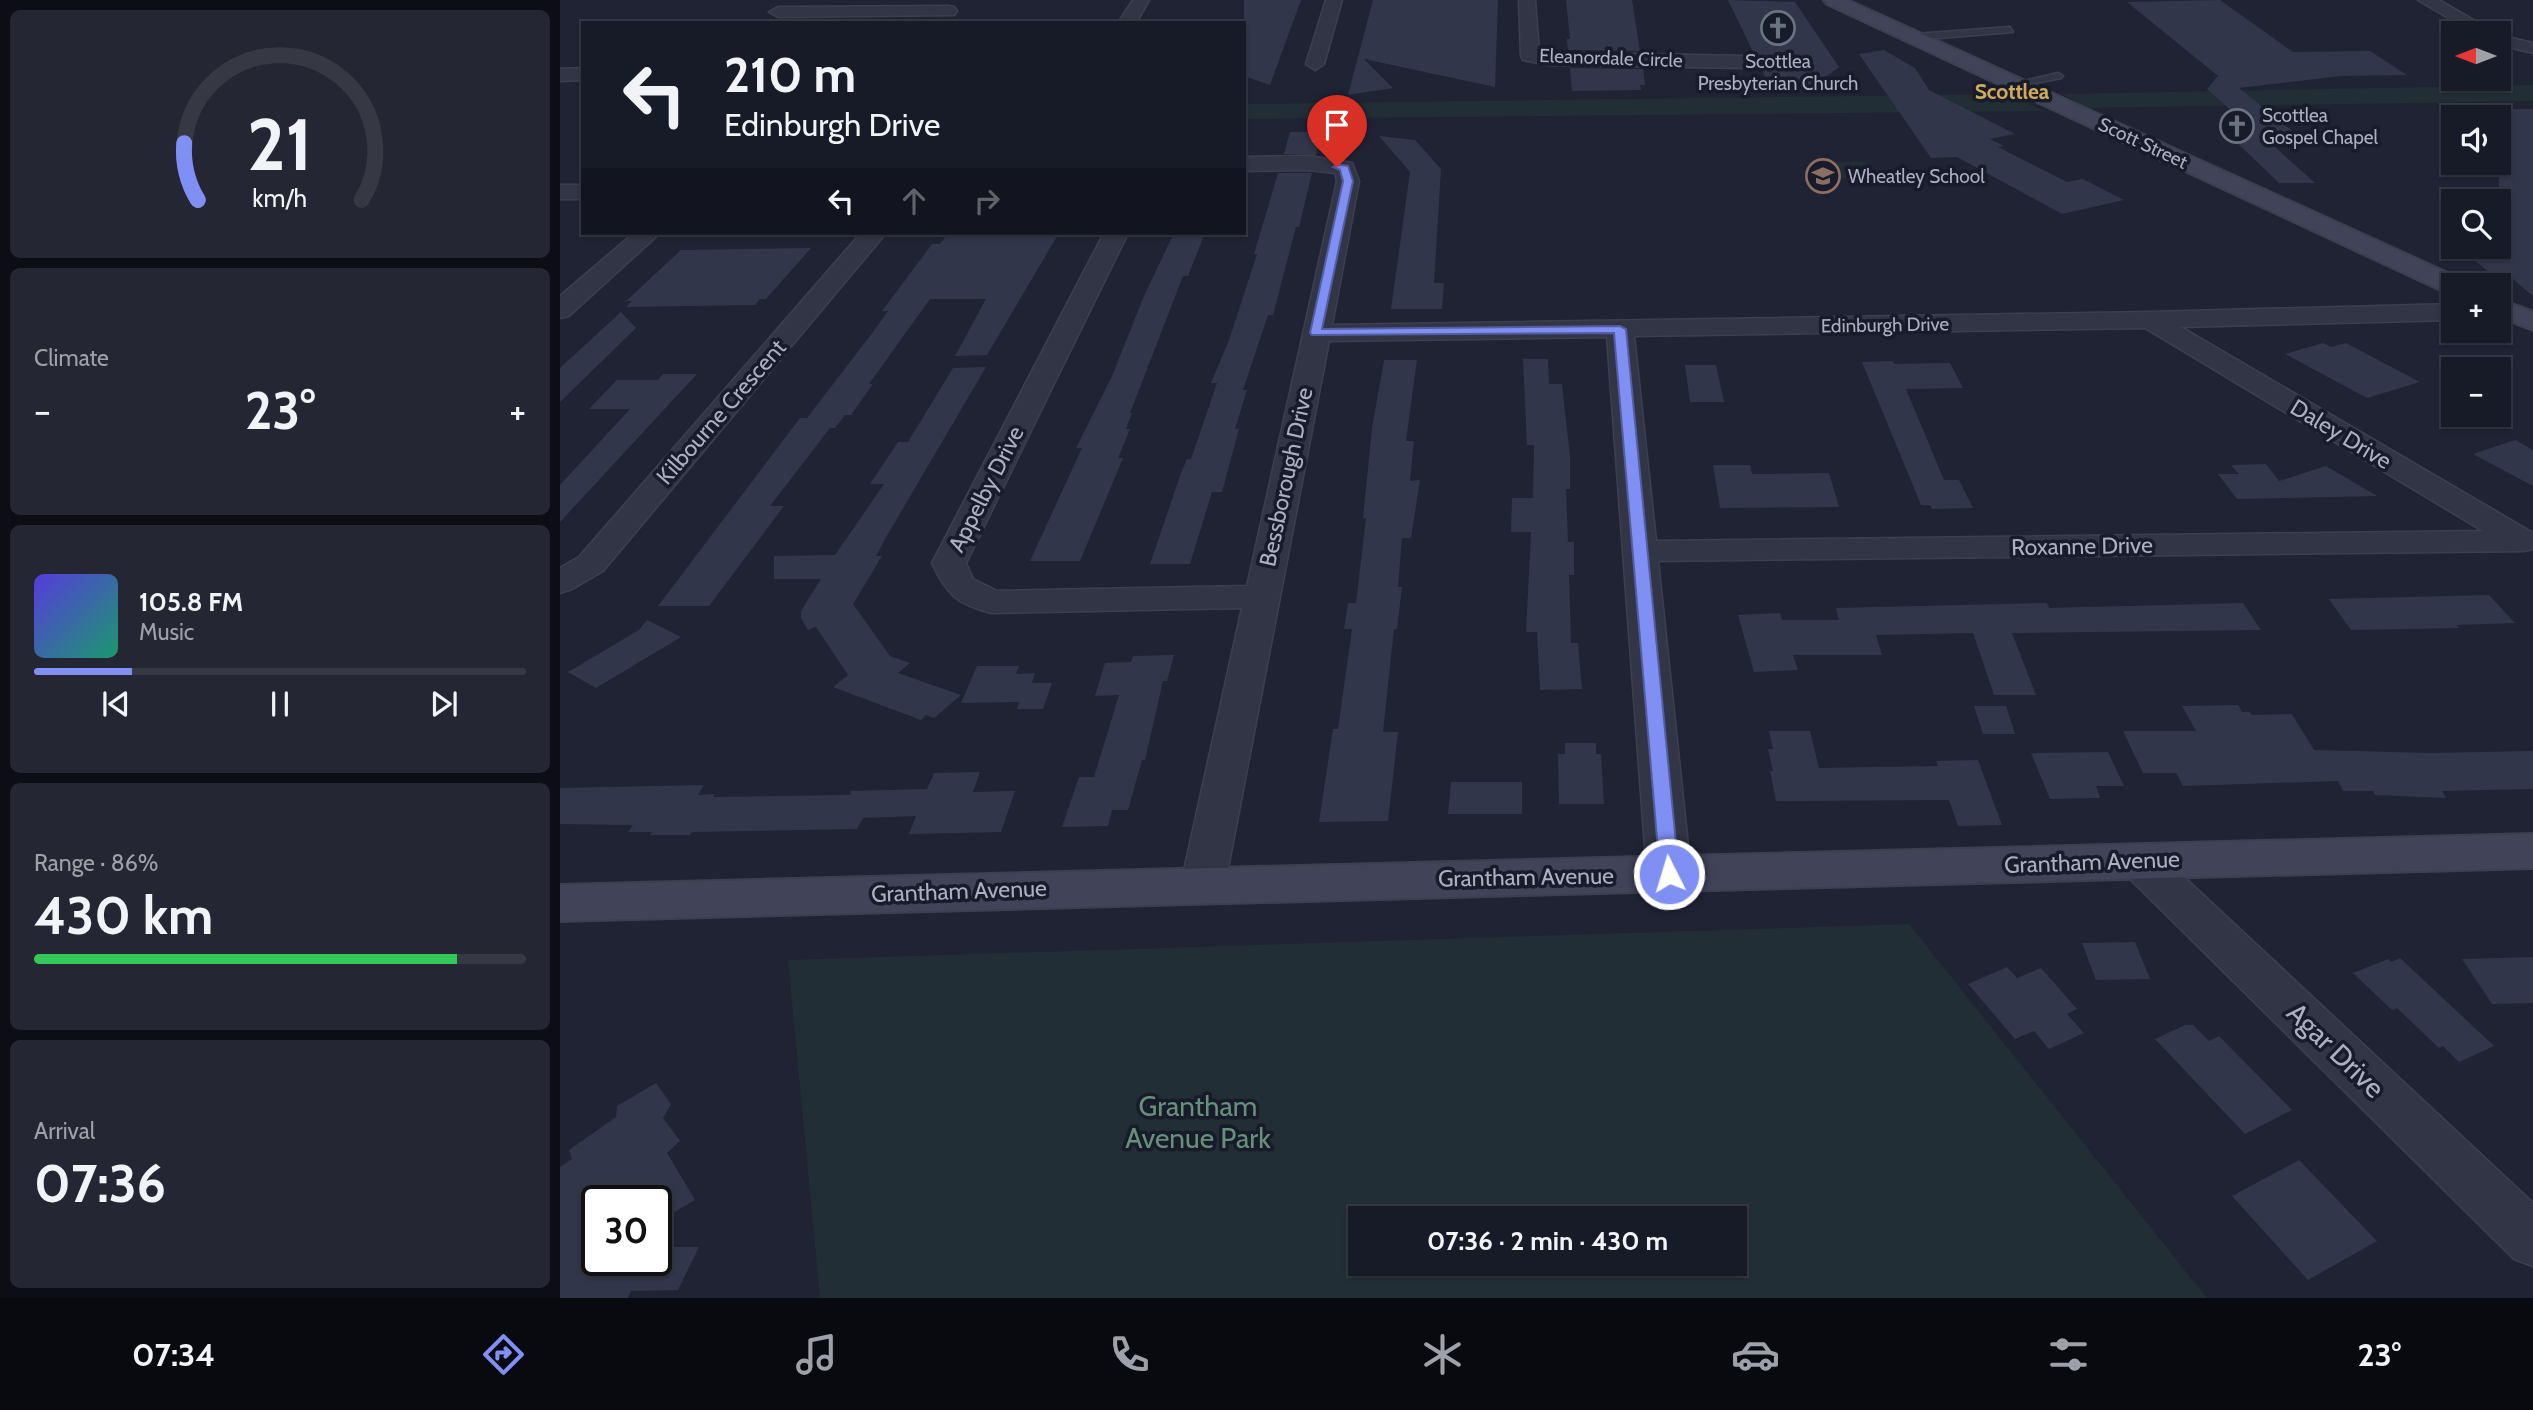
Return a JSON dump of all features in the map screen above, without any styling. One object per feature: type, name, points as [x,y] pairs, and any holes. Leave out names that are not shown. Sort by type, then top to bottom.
[{"type":"street","points":[[1128,21],[1141,0]]},
{"type":"street","points":[[1315,64],[1334,0]]},
{"type":"street","name":"Eleanordale Circle","points":[[1527,0],[1530,56],[1549,60],[1747,62]]},
{"type":"street","name":"Scott Street","points":[[1833,0],[2441,280]]},
{"type":"street","points":[[2426,0],[2465,21]]},
{"type":"street","points":[[778,12],[947,11]]},
{"type":"street","points":[[2511,43],[2533,48]]},
{"type":"street","points":[[560,75],[581,74]]},
{"type":"street","name":"Bessborough Drive","points":[[1203,884],[1348,181],[1344,168],[1309,163],[1246,163]]},
{"type":"street","points":[[560,192],[581,192]]},
{"type":"street","points":[[560,310],[646,235]]},
{"type":"street","name":"Kilbourne Crescent","points":[[560,582],[591,564],[872,235]]},
{"type":"street","name":"Appelby Drive","points":[[1115,235],[949,563],[959,585],[991,602],[1262,597]]},
{"type":"street","name":"Edinburgh Drive","points":[[1316,333],[2150,320],[2441,312]]},
{"type":"street","name":"Daley Drive","points":[[2150,320],[2528,544]]},
{"type":"street","points":[[1620,329],[1669,874]]},
{"type":"street","name":"Roxanne Drive","points":[[1641,551],[2528,544]]},
{"type":"street","name":"Grantham Avenue","points":[[560,903],[2533,851]]},
{"type":"street","name":"Agar Drive","points":[[2139,861],[2533,1240]]},
{"type":"lane","points":[[1915,37],[2010,30]]},
{"type":"lane","points":[[2016,84],[2058,76]]},
{"type":"green space","points":[[2511,85],[2533,85],[2533,101],[2087,108],[2063,94],[2441,87],[2441,91],[2511,91]]},
{"type":"green space","points":[[2010,94],[2043,111],[1246,119],[1246,104]]},
{"type":"green space","points":[[1828,162],[1865,162],[1873,178],[1836,178]]},
{"type":"green space","name":"Grantham Avenue Park","points":[[1909,924],[2207,1298],[820,1298],[788,960]]},
{"type":"building","points":[[1244,0],[1301,0],[1270,85],[1246,77]]},
{"type":"building","points":[[1373,0],[1498,0],[1495,87],[1364,59],[1393,88],[1348,95]]},
{"type":"building","points":[[1566,0],[1632,0],[1640,51],[1568,50],[1567,39],[1570,39]]},
{"type":"building","points":[[1728,0],[1795,2],[1839,67],[1810,89],[1767,81]]},
{"type":"building","points":[[2220,0],[2293,52],[2370,51],[2407,75],[2341,76],[2239,88],[2302,139],[2266,139],[2315,183],[2279,183],[2230,136],[2243,121],[2207,89],[2218,76],[2127,2]]},
{"type":"building","points":[[1884,50],[1915,68],[1929,90],[2015,134],[1990,139],[2004,146],[1998,147],[2067,182],[2083,179],[2124,200],[2062,214],[1957,157],[1931,158],[1859,54]]},
{"type":"building","points":[[1570,68],[1643,69],[1645,85],[1640,85],[1641,90],[1572,91]]},
{"type":"building","points":[[2511,109],[2533,109],[2533,296],[2511,278],[2511,273],[2490,273],[2473,259],[2511,259],[2511,189],[2499,189],[2499,175],[2511,175]]},
{"type":"building","points":[[1290,132],[1322,132],[1316,155],[1284,154]]},
{"type":"building","points":[[1379,136],[1415,140],[1441,169],[1434,283],[1444,283],[1442,309],[1391,309],[1410,172]]},
{"type":"building","points":[[1278,173],[1312,173],[1273,315],[1268,315],[1243,390],[1247,390],[1235,429],[1239,429],[1222,492],[1212,492],[1190,564],[1150,564],[1181,473],[1187,459],[1191,459],[1217,383],[1211,383],[1229,340],[1257,254],[1254,254]]},
{"type":"building","points":[[947,235],[1058,235],[987,355],[955,356],[986,299],[930,299],[869,384],[873,384],[851,415],[845,415],[835,428],[830,428],[770,506],[784,506],[709,606],[658,606],[800,418],[807,418],[873,332],[888,311],[882,311],[932,244],[940,244]]},
{"type":"building","points":[[1173,235],[1204,235],[1188,276],[1183,276],[1130,413],[1126,429],[1130,429],[1118,458],[1123,458],[1080,561],[1030,561],[1082,448],[1076,448],[1112,376],[1144,296]]},
{"type":"building","points":[[811,248],[766,299],[760,299],[755,305],[626,307],[632,301],[626,301],[681,250]]},
{"type":"building","points":[[621,312],[636,328],[560,402],[560,368]]},
{"type":"building","points":[[2323,343],[2331,347],[2346,343],[2420,382],[2367,398],[2285,354]]},
{"type":"building","points":[[1523,359],[1548,359],[1549,384],[1562,384],[1570,457],[1570,489],[1566,489],[1568,542],[1574,542],[1574,575],[1569,575],[1571,643],[1578,643],[1582,689],[1540,690],[1537,632],[1526,632],[1531,532],[1511,532],[1512,498],[1533,498],[1534,445],[1527,445]]},
{"type":"building","points":[[1384,360],[1417,360],[1406,441],[1414,441],[1410,481],[1420,480],[1411,538],[1402,538],[1398,587],[1402,587],[1397,629],[1394,629],[1383,732],[1398,732],[1388,821],[1319,822],[1333,729],[1338,729],[1352,629],[1344,629],[1348,603],[1356,603],[1366,518],[1363,518],[1372,428]]},
{"type":"building","points":[[1893,361],[1894,364],[1950,363],[1963,388],[1906,389],[1944,480],[1959,480],[1973,508],[1932,509],[1930,505],[1921,505],[1862,362]]},
{"type":"building","points":[[1685,365],[1716,365],[1724,402],[1690,402]]},
{"type":"building","points":[[986,367],[885,539],[876,556],[882,556],[853,604],[890,656],[910,663],[898,673],[961,695],[934,718],[926,715],[921,720],[833,687],[848,675],[816,627],[808,630],[801,618],[801,611],[821,579],[774,579],[774,556],[835,555],[884,484],[870,484],[898,442],[908,442],[953,368]]},
{"type":"building","points":[[663,374],[697,374],[560,522],[560,485],[630,409],[589,409],[617,380],[658,380]]},
{"type":"building","points":[[2515,440],[2533,450],[2533,486],[2473,454]]},
{"type":"building","points":[[2266,464],[2279,481],[2326,466],[2377,496],[2237,499],[2218,474],[2239,474],[2231,465]]},
{"type":"building","points":[[1713,465],[1750,465],[1752,474],[1829,473],[1839,507],[1720,508]]},
{"type":"building","points":[[2489,595],[2515,623],[2456,625],[2459,628],[2351,630],[2329,599]]},
{"type":"building","points":[[2047,603],[2049,608],[2243,603],[2261,630],[2012,633],[2036,695],[1994,695],[1973,633],[1876,635],[1882,655],[1793,655],[1798,670],[1754,672],[1738,615],[1780,613],[1782,620],[1839,620],[1836,608]]},
{"type":"building","points":[[647,620],[681,637],[596,688],[568,672],[639,630]]},
{"type":"building","points":[[1174,655],[1167,681],[1163,681],[1145,760],[1142,760],[1128,810],[1112,810],[1108,826],[1062,827],[1079,777],[1094,777],[1119,695],[1095,696],[1105,663],[1131,662],[1133,656]]},
{"type":"building","points":[[977,666],[1019,666],[1016,674],[1035,673],[1032,683],[1052,683],[1043,709],[1017,709],[1019,702],[961,703]]},
{"type":"building","points":[[2238,705],[2242,712],[2250,712],[2252,715],[2292,714],[2314,750],[2430,753],[2533,751],[2533,789],[2442,791],[2446,798],[2343,791],[2338,781],[2183,786],[2176,773],[2143,773],[2123,731],[2196,731],[2182,706]]},
{"type":"building","points":[[1974,706],[2006,706],[2015,734],[1983,734]]},
{"type":"building","points":[[1769,731],[1810,731],[1819,768],[1938,766],[1936,761],[1978,760],[2002,825],[1958,826],[1949,800],[1776,801],[1770,771],[1773,771],[1768,749],[1773,749]]},
{"type":"building","points":[[1565,743],[1596,743],[1596,754],[1601,754],[1604,804],[1559,804],[1558,754],[1565,754]]},
{"type":"building","points":[[2108,752],[2124,786],[2096,786],[2100,798],[2050,799],[2031,753]]},
{"type":"building","points":[[980,772],[973,792],[1015,791],[1001,832],[909,834],[916,816],[863,818],[857,829],[692,832],[690,835],[628,832],[633,825],[560,824],[560,788],[704,785],[698,795],[850,795],[851,791],[927,789],[934,773]]},
{"type":"building","points":[[1451,782],[1522,782],[1522,814],[1448,814]]},
{"type":"building","points":[[2135,942],[2150,979],[2096,980],[2082,943]]},
{"type":"building","points":[[2533,957],[2533,1003],[2492,1004],[2462,959]]},
{"type":"building","points":[[2400,958],[2494,1046],[2459,1062],[2443,1046],[2439,1048],[2397,1008],[2392,1010],[2353,973],[2388,959],[2391,962]]},
{"type":"building","points":[[2007,967],[2017,978],[2041,968],[2077,1009],[2067,1014],[2084,1033],[2049,1049],[2034,1031],[2015,1039],[1968,984]]},
{"type":"building","points":[[2185,1025],[2193,1025],[2209,1041],[2219,1036],[2292,1110],[2245,1134],[2155,1039]]},
{"type":"building","points":[[656,1083],[671,1104],[663,1118],[680,1141],[667,1153],[695,1200],[672,1214],[672,1185],[581,1185],[581,1276],[672,1276],[672,1247],[699,1247],[678,1290],[631,1291],[628,1298],[560,1298],[560,1167],[572,1159],[569,1150],[616,1117],[617,1106]]},
{"type":"building","points":[[2299,1160],[2377,1241],[2308,1280],[2232,1196]]},
{"type":"place","name":"Scottlea Presbyterian Church","points":[[1778,28]]},
{"type":"place","name":"Scottlea Gospel Chapel","points":[[2237,126]]},
{"type":"place","name":"Wheatley School","points":[[1823,176]]},
{"type":"district","name":"Scottlea","points":[[2012,91]]},
{"type":"route","points":[[1337,167],[1344,168],[1348,181],[1316,333],[1620,329],[1669,874]]}]
